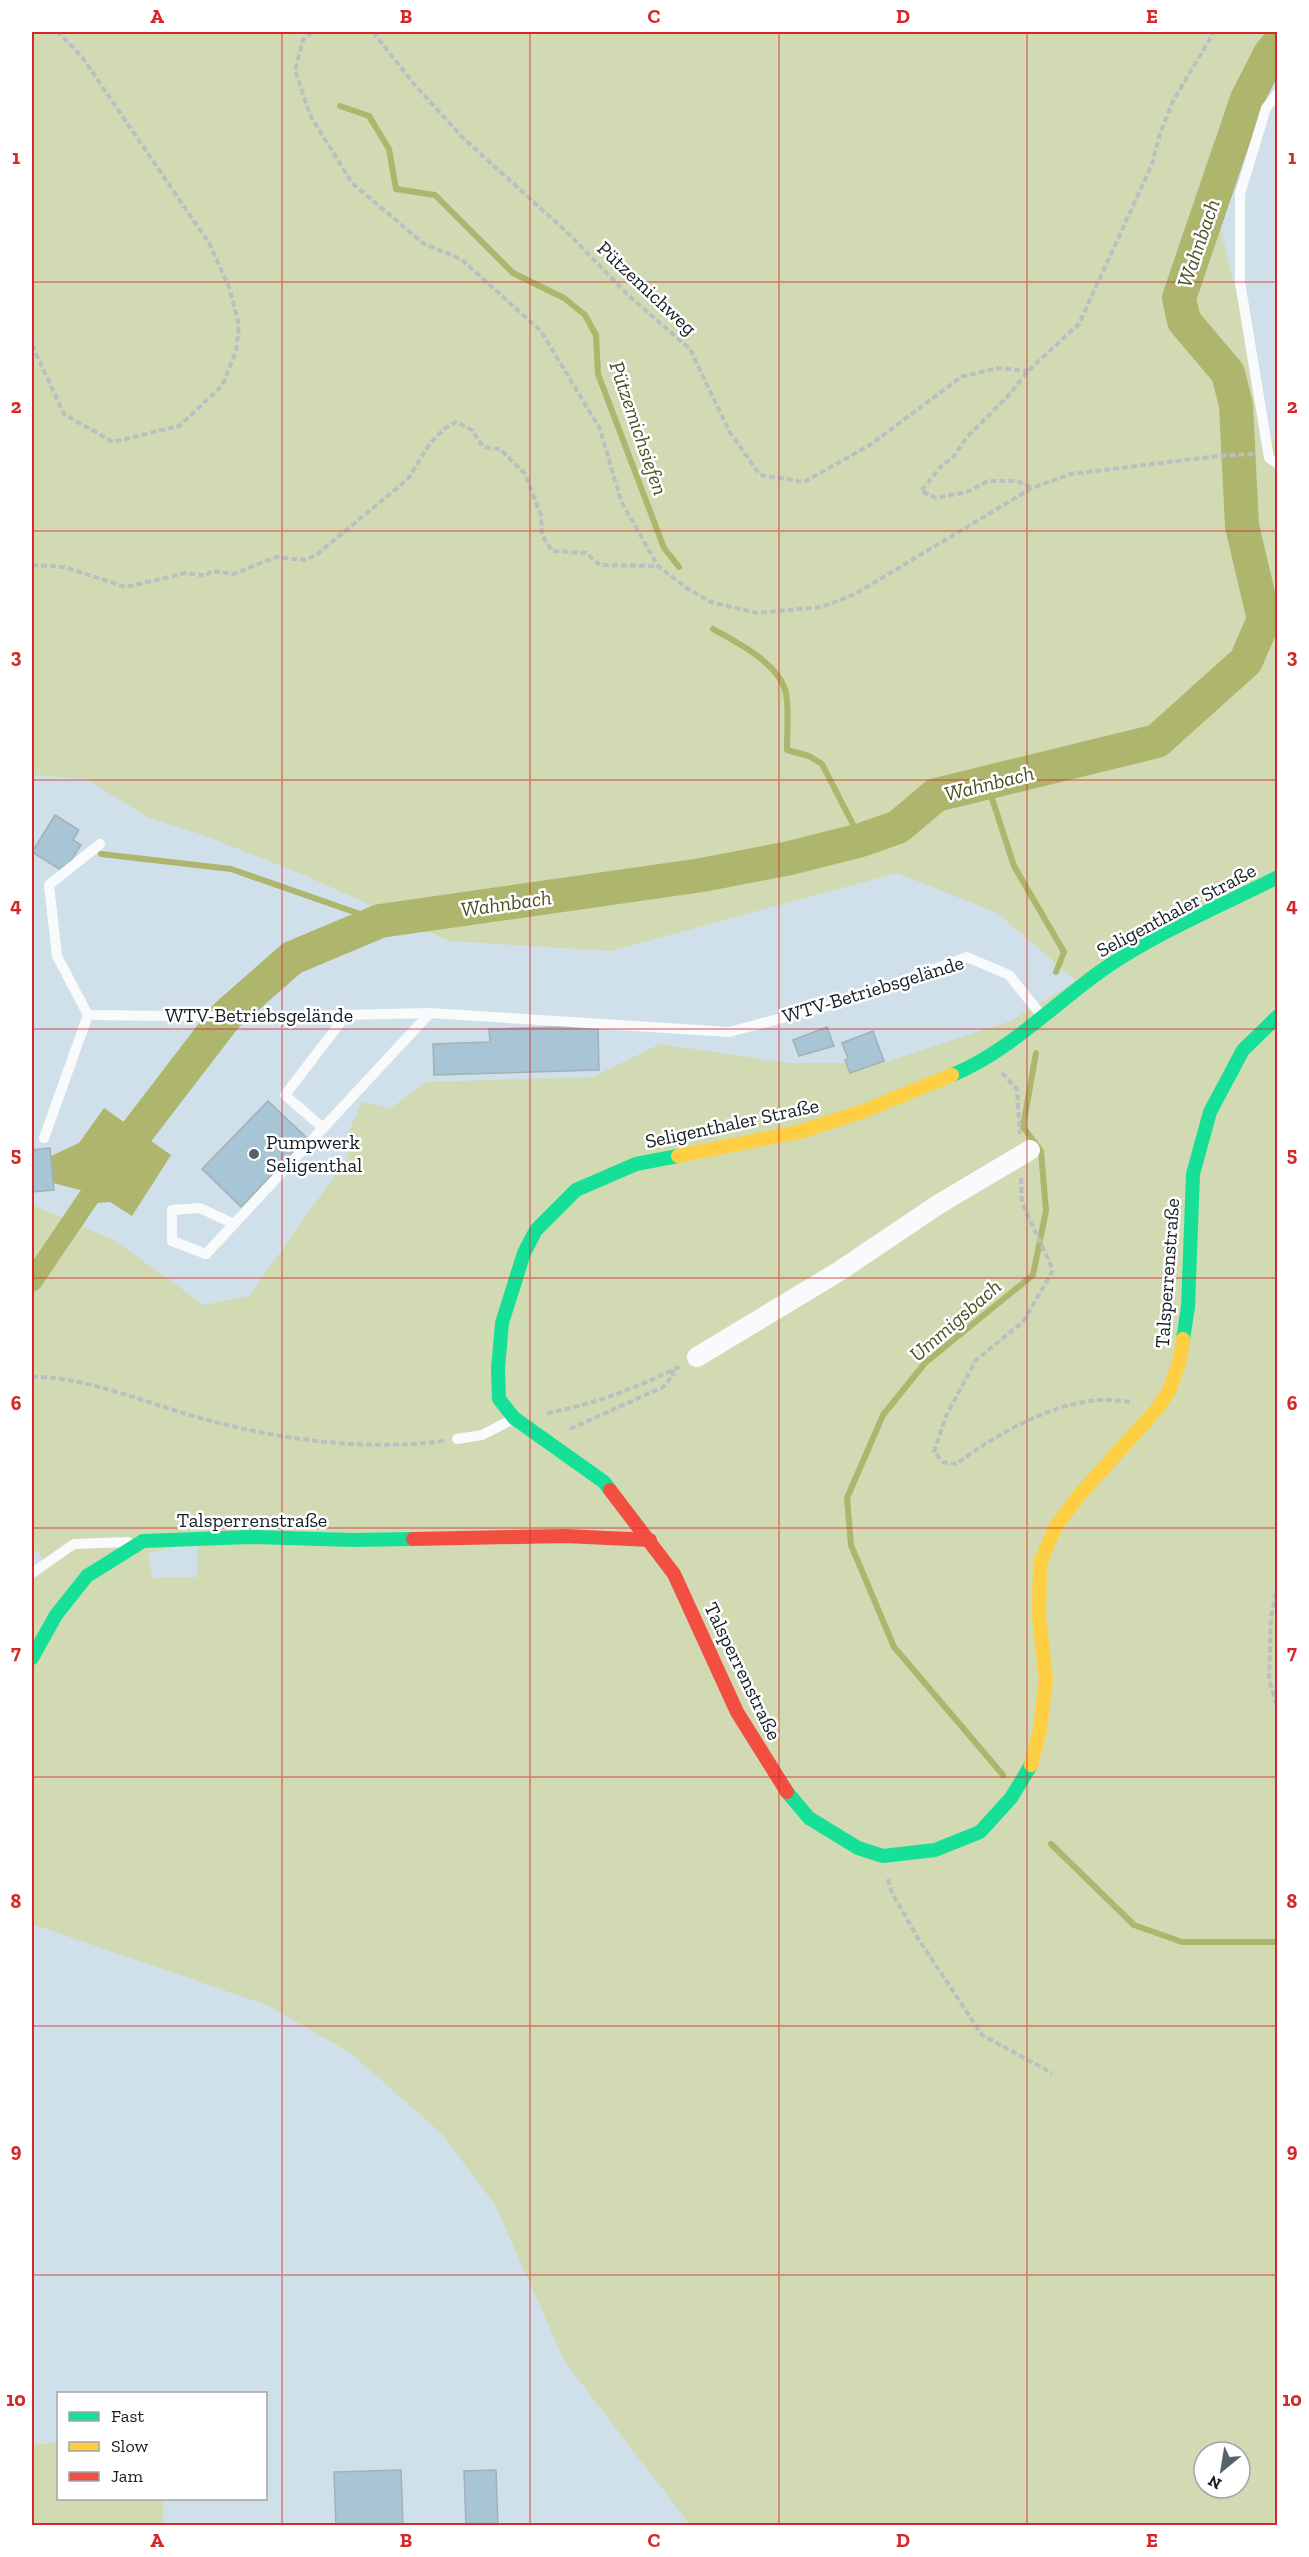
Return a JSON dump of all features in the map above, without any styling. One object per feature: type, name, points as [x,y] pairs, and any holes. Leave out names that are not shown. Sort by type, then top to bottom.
[{"type":"street","name":"Seligenthaler Straße","points":[[650,1540],[604,1482],[514,1418],[500,1399],[498,1369],[502,1323],[514,1279],[536,1230],[576,1190],[636,1164],[799,1132],[864,1110],[979,1064],[1103,970],[1154,940],[1278,877]]},
{"type":"street","name":"Talsperrenstraße","points":[[143,1541],[250,1537],[353,1540],[565,1536],[650,1540],[674,1575],[737,1712],[781,1786],[809,1818],[858,1848],[883,1856],[935,1850],[980,1832],[1011,1798],[1033,1762],[1047,1679],[1039,1616],[1040,1563],[1056,1526],[1081,1493],[1157,1409],[1169,1391],[1180,1360],[1188,1307],[1193,1174],[1210,1112],[1243,1050],[1278,1016]]},
{"type":"street","points":[[698,1357],[838,1272],[1026,1145]]},
{"type":"street","points":[[32,1658],[56,1615],[87,1575],[143,1541]]},
{"type":"lane","points":[[1278,93],[1266,108],[1240,194],[1240,282],[1269,458],[1278,464]]},
{"type":"lane","points":[[44,1138],[88,1015],[57,956],[49,885],[100,844]]},
{"type":"lane","name":"WTV-Betriebsgelände","points":[[88,1015],[260,1017],[430,1013],[729,1032],[850,1000],[967,957],[1009,975],[1042,1017]]},
{"type":"lane","points":[[234,1224],[200,1208],[172,1210],[172,1241],[206,1254],[234,1224],[430,1013]]},
{"type":"lane","points":[[323,1128],[285,1095],[347,1014]]},
{"type":"lane","points":[[457,1439],[482,1435],[514,1418]]},
{"type":"lane","name":"Talsperrenstraße","points":[[32,1572],[74,1545],[143,1541]]},
{"type":"path","points":[[32,345],[64,414],[113,442],[179,426],[222,386],[236,351],[239,325],[229,287],[209,243],[82,57],[58,32]]},
{"type":"path","points":[[312,32],[303,40],[295,70],[310,115],[352,183],[424,244],[461,259],[541,331],[600,429],[621,501],[658,566],[688,589],[711,602],[757,613],[822,608],[855,594],[1032,488],[1071,474],[1218,456],[1256,454]]},
{"type":"path","name":"Pützemichweg","points":[[373,32],[414,84],[463,138],[568,233],[629,296],[690,349],[729,431],[760,475],[804,482],[870,446],[961,378],[997,368],[1028,371]]},
{"type":"path","points":[[1032,488],[1017,481],[988,481],[968,492],[936,498],[921,491],[943,464],[952,459],[967,437],[1008,396],[1028,371],[1079,324],[1152,164],[1160,134],[1173,101],[1214,32]]},
{"type":"path","points":[[32,565],[64,567],[126,587],[186,573],[206,576],[211,572],[234,574],[276,556],[304,560],[315,556],[408,479],[429,443],[444,429],[456,422],[472,430],[483,447],[500,449],[525,474],[541,515],[542,536],[552,551],[586,553],[600,565],[658,566]]},
{"type":"path","points":[[979,1064],[1000,1072],[1017,1089],[1026,1145]]},
{"type":"path","points":[[1021,1174],[1022,1203],[1053,1270],[1023,1322],[976,1360],[946,1416],[934,1452],[943,1462],[956,1464],[982,1445],[1051,1409],[1087,1401],[1120,1400],[1157,1409]]},
{"type":"path","points":[[514,1418],[573,1408],[652,1381],[698,1357]]},
{"type":"path","points":[[545,1440],[663,1387],[673,1375],[672,1370]]},
{"type":"path","points":[[32,1377],[44,1376],[114,1391],[188,1415],[266,1434],[331,1442],[417,1444],[457,1439]]},
{"type":"path","points":[[1278,1584],[1271,1616],[1269,1680],[1278,1710]]},
{"type":"path","points":[[883,1856],[892,1893],[919,1940],[982,2035],[1052,2073]]},
{"type":"shaded area","points":[[32,32],[1277,32],[1277,43],[1264,66],[1219,221],[1271,438],[1278,442],[1277,2525],[690,2525],[565,2362],[495,2205],[442,2134],[349,2052],[267,2005],[32,1924],[32,1581],[48,1569],[37,1550],[32,1553],[32,1205],[114,1240],[204,1305],[249,1296],[348,1157],[348,1133],[362,1102],[391,1108],[427,1082],[593,1077],[660,1044],[790,1063],[882,1063],[1011,1021],[1076,981],[997,913],[897,873],[611,951],[449,941],[304,875],[200,834],[147,817],[87,779],[32,775]],"holes":[[[197,1542],[197,1577],[152,1578],[148,1553]]]},
{"type":"shaded area","points":[[104,1108],[171,1155],[132,1216],[110,1202],[96,1203],[83,1225],[68,1216],[84,1191],[53,1183],[51,1156],[79,1143]]},
{"type":"shaded area","points":[[57,2442],[57,2500],[163,2500],[163,2525],[36,2525],[32,2520],[32,2445]]},
{"type":"building","points":[[55,815],[79,830],[73,840],[81,845],[64,872],[32,852]]},
{"type":"building","points":[[598,1026],[599,1070],[434,1075],[433,1044],[490,1042],[489,1029]]},
{"type":"building","points":[[827,1027],[834,1046],[799,1056],[793,1040]]},
{"type":"building","points":[[873,1031],[884,1061],[850,1073],[845,1060],[848,1058],[842,1043]]},
{"type":"building","name":"Pumpwerk Seligenthal","points":[[268,1101],[307,1138],[241,1207],[202,1169]]},
{"type":"building","points":[[50,1148],[54,1190],[32,1192],[32,1150]]},
{"type":"building","points":[[401,2470],[403,2526],[336,2526],[334,2472]]},
{"type":"building","points":[[496,2470],[498,2526],[466,2526],[464,2471]]},
{"type":"waterway","name":"Wahnbach","points":[[106,1163],[114,1162],[226,1016],[292,958],[380,921],[702,875],[790,858],[861,840],[898,827],[936,795],[1157,741],[1246,661],[1264,619],[1242,526],[1236,405],[1228,373],[1184,321],[1179,298],[1247,99],[1270,54],[1278,44]]},
{"type":"waterway","name":"Pützemichsiefen","points":[[340,106],[369,116],[389,149],[396,189],[435,195],[513,273],[564,298],[585,315],[596,335],[598,374],[664,548],[679,567]]},
{"type":"waterway","name":"Pützemichsiefen","points":[[713,629],[734,640],[767,663],[782,682],[786,693],[788,714],[787,750],[809,756],[822,764],[861,840]]},
{"type":"waterway","name":"Ummigsbach","points":[[987,783],[1014,866],[1064,952],[1056,972]]},
{"type":"waterway","points":[[101,854],[231,869],[380,921]]},
{"type":"waterway","name":"Ummigsbach","points":[[1003,1775],[894,1647],[851,1545],[847,1498],[883,1415],[925,1363],[1033,1275],[1046,1211],[1041,1151],[1023,1127],[1036,1053]]},
{"type":"waterway","points":[[32,1281],[89,1197]]},
{"type":"waterway","name":"Ummigsbach","points":[[1051,1844],[1134,1925],[1182,1942],[1278,1942]]},
{"type":"traffic: fast","points":[[952,1075],[1011,1041],[1101,971],[1143,944],[1278,877]]},
{"type":"traffic: fast","points":[[1183,1339],[1188,1307],[1193,1174],[1210,1112],[1243,1050],[1278,1016]]},
{"type":"traffic: fast","points":[[610,1490],[604,1482],[514,1418],[499,1399],[498,1369],[502,1323],[524,1253],[536,1230],[576,1190],[636,1164],[678,1156]]},
{"type":"traffic: fast","points":[[32,1658],[56,1615],[87,1576],[143,1541],[250,1537],[413,1539]]},
{"type":"traffic: fast","points":[[787,1792],[809,1818],[858,1848],[883,1856],[935,1850],[980,1832],[1011,1798],[1031,1765]]},
{"type":"traffic: slow","points":[[678,1156],[799,1132],[864,1111],[952,1075]]},
{"type":"traffic: slow","points":[[1031,1765],[1040,1730],[1046,1679],[1039,1616],[1040,1563],[1056,1526],[1081,1493],[1157,1409],[1169,1391],[1180,1360],[1183,1339]]},
{"type":"traffic: jam","points":[[610,1490],[674,1574],[737,1712],[787,1792]]},
{"type":"traffic: jam","points":[[413,1539],[565,1536],[650,1540]]},
{"type":"place","name":"Pumpwerk Seligenthal","points":[[254,1154]]}]
